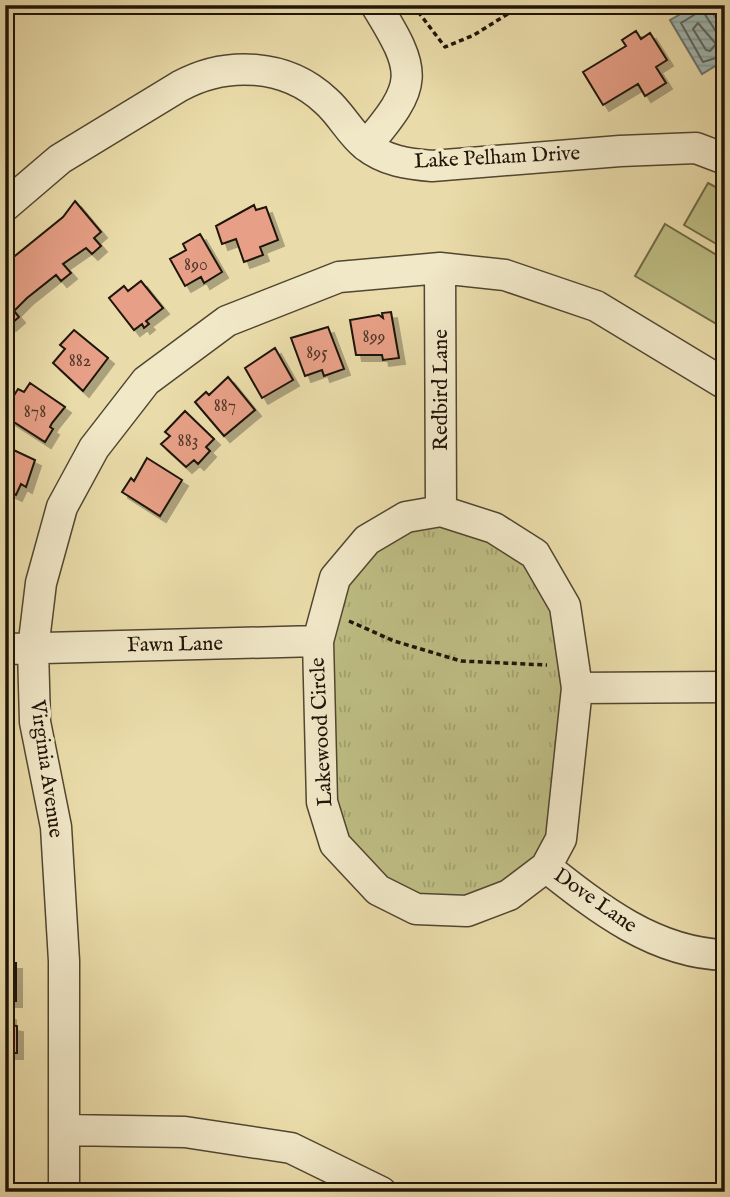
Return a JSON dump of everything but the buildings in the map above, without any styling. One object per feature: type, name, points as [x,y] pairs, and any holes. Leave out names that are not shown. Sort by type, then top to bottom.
[{"type":"street","points":[[366,146],[399,104],[408,78],[402,47],[376,5]]},
{"type":"street","name":"Lake Pelham Drive","points":[[5,206],[60,159],[180,86],[216,72],[248,69],[294,79],[325,99],[366,146],[393,160],[432,166],[620,151],[696,148],[725,159]]},
{"type":"street","name":"Virginia Avenue","points":[[64,1192],[64,961],[56,827],[19,649],[62,507],[94,448],[146,381],[227,321],[339,277],[440,268],[505,275],[596,306],[725,384]]},
{"type":"street","name":"Redbird Lane","points":[[440,268],[441,511]]},
{"type":"street","name":"Lakewood Circle","points":[[441,511],[494,528],[534,554],[565,606],[576,677],[562,839],[546,867],[509,895],[467,911],[416,909],[378,890],[335,844],[321,802],[321,631],[335,578],[367,540],[406,517],[441,511]]},
{"type":"street","name":"Fawn Lane","points":[[19,649],[321,631]]},
{"type":"street","points":[[576,677],[725,687]]},
{"type":"street","name":"Dove Lane","points":[[546,867],[596,906],[646,936],[710,955],[725,955]]},
{"type":"street","points":[[64,1130],[185,1132],[291,1148],[382,1192]]},
{"type":"path","points":[[413,5],[445,47],[474,35],[523,5]]},
{"type":"path","points":[[321,631],[340,618],[394,641],[461,661],[576,677]]},
{"type":"green space","points":[[708,183],[725,192],[725,249],[684,225]]},
{"type":"green space","points":[[665,224],[725,260],[725,329],[635,276]]},
{"type":"green space","points":[[406,517],[509,537],[565,606],[561,839],[482,905],[416,909],[364,874],[322,802],[335,578]]},
{"type":"water","points":[[697,5],[708,5],[725,33],[725,60],[702,74],[670,20]]}]
